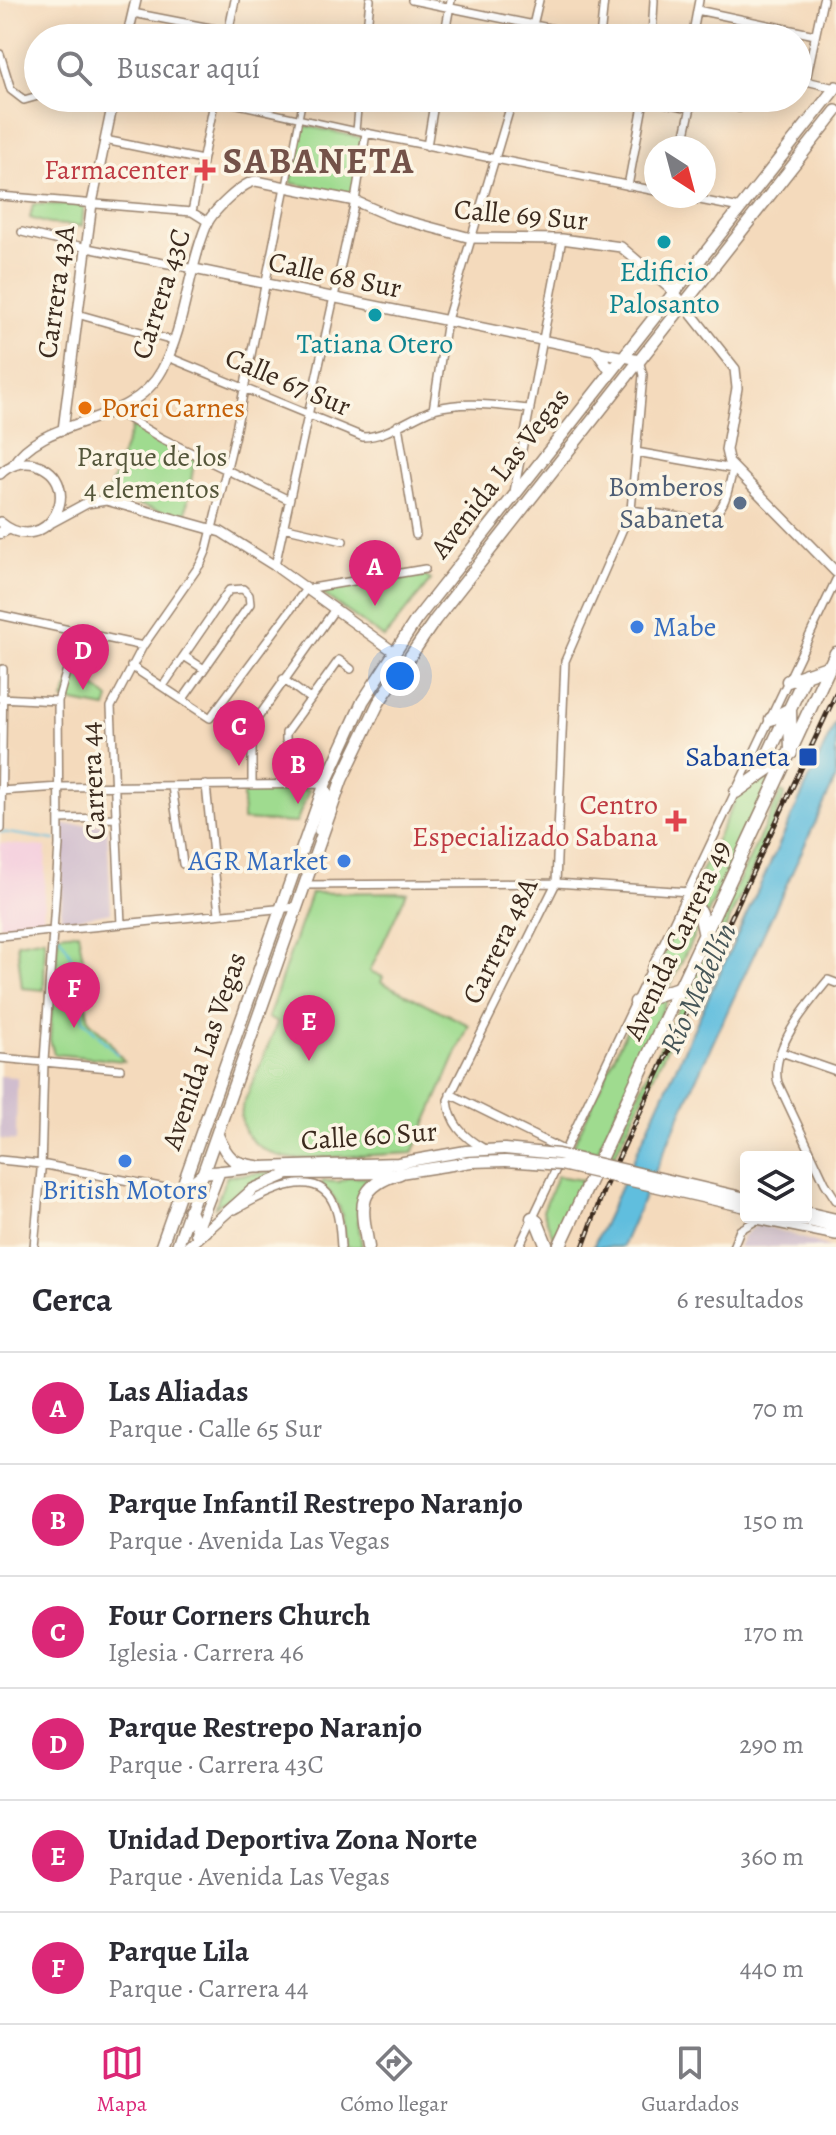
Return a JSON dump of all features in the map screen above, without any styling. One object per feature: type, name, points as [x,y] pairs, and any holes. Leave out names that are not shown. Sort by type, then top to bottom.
[{"type":"highway","name":"Avenida Carrera 49","points":[[559,1247],[836,653]]},
{"type":"highway","points":[[788,681],[830,666]]},
{"type":"highway","points":[[758,776],[806,674]]},
{"type":"highway","points":[[736,792],[791,753],[790,709]]},
{"type":"highway","points":[[771,719],[790,709]]},
{"type":"highway","points":[[689,892],[700,913],[705,936]]},
{"type":"highway","points":[[636,1002],[681,987]]},
{"type":"highway","points":[[368,1247],[362,1212],[366,1194],[374,1183],[400,1173]]},
{"type":"highway","points":[[532,1218],[537,1222],[547,1247]]},
{"type":"main road","name":"Avenida Las Vegas","points":[[161,1247],[325,784],[353,719],[393,651],[836,87]]},
{"type":"main road","name":"Avenida Las Vegas","points":[[177,1247],[355,748],[396,675],[435,620],[836,111]]},
{"type":"main road","points":[[597,351],[611,371]]},
{"type":"main road","points":[[209,1157],[202,1152],[211,1106]]},
{"type":"main road","points":[[217,1134],[233,1160],[242,1165],[260,1167]]},
{"type":"main road","name":"Calle 60 Sur","points":[[203,1173],[260,1167],[391,1164],[485,1149],[504,1149],[558,1154],[740,1197]]},
{"type":"main road","name":"Calle 60 Sur","points":[[202,1230],[253,1189],[288,1174],[400,1173],[471,1162],[561,1165],[740,1206]]},
{"type":"main road","points":[[190,1246],[202,1230],[220,1171]]},
{"type":"main road","points":[[202,1230],[181,1191],[203,1173]]},
{"type":"main road","points":[[812,1213],[836,1219]]},
{"type":"main road","points":[[812,1222],[836,1228]]},
{"type":"street","points":[[130,24],[136,0]]},
{"type":"street","points":[[230,24],[235,0]]},
{"type":"street","points":[[367,24],[370,0]]},
{"type":"street","points":[[412,0],[450,4],[529,24]]},
{"type":"street","points":[[533,24],[539,0]]},
{"type":"street","points":[[601,24],[604,0]]},
{"type":"street","points":[[653,24],[654,0]]},
{"type":"street","points":[[694,24],[699,0]]},
{"type":"street","points":[[812,45],[823,0]]},
{"type":"street","points":[[446,24],[450,4]]},
{"type":"street","points":[[697,10],[763,24]]},
{"type":"street","points":[[133,13],[180,24]]},
{"type":"street","points":[[0,54],[11,90],[24,100]]},
{"type":"street","points":[[812,82],[836,87]]},
{"type":"street","name":"Carrera 43A","points":[[63,430],[92,203],[111,112]]},
{"type":"street","points":[[192,212],[210,112]]},
{"type":"street","points":[[272,112],[644,189]]},
{"type":"street","name":"Carrera 44","points":[[121,924],[111,707],[143,646],[201,563],[212,530],[245,387],[300,112]]},
{"type":"street","points":[[356,131],[358,112]]},
{"type":"street","points":[[427,146],[433,112]]},
{"type":"street","points":[[433,410],[447,320],[475,235],[493,159],[508,112]]},
{"type":"street","points":[[628,186],[639,112]]},
{"type":"street","points":[[685,136],[690,112]]},
{"type":"street","points":[[275,566],[355,201],[366,133]]},
{"type":"street","points":[[105,140],[202,160]]},
{"type":"street","name":"Calle 69 Sur","points":[[250,181],[355,201],[392,217],[475,235],[562,239],[621,247],[674,292],[730,361],[737,375],[726,450],[733,469]]},
{"type":"street","name":"Carrera 43C","points":[[63,430],[129,404],[148,391],[168,357],[208,222],[250,181]]},
{"type":"street","points":[[0,196],[192,212],[208,222]]},
{"type":"street","points":[[716,203],[740,208]]},
{"type":"street","name":"Calle 68 Sur","points":[[22,232],[87,248],[639,360]]},
{"type":"street","points":[[513,495],[562,239]]},
{"type":"street","points":[[77,314],[173,341]]},
{"type":"street","name":"Calle 67 Sur","points":[[168,357],[363,437],[375,435],[433,410],[466,404],[530,409]]},
{"type":"street","name":"Carrera 48A","points":[[450,1094],[556,883],[565,661],[631,510],[643,375],[639,360]]},
{"type":"street","points":[[114,410],[161,438],[289,500]]},
{"type":"street","points":[[398,425],[416,535]]},
{"type":"street","points":[[0,474],[12,466],[27,448],[63,430]]},
{"type":"street","points":[[636,452],[733,469],[836,572]]},
{"type":"street","points":[[0,464],[12,466],[29,463],[52,475],[57,482],[60,499],[59,508],[50,523]]},
{"type":"street","points":[[631,510],[702,520],[714,516],[723,505],[733,469]]},
{"type":"street","points":[[3,528],[26,533],[43,528],[87,503],[106,500],[221,532],[275,566],[393,651]]},
{"type":"street","points":[[283,527],[343,541]]},
{"type":"street","points":[[131,666],[210,718],[306,589],[425,569]]},
{"type":"street","points":[[519,1247],[836,580]]},
{"type":"street","points":[[163,686],[229,590],[243,589],[250,604],[183,699]]},
{"type":"street","points":[[252,785],[252,726],[335,609]]},
{"type":"street","points":[[0,615],[143,646]]},
{"type":"street","points":[[184,656],[204,669]]},
{"type":"street","points":[[290,747],[286,733],[339,660],[351,669]]},
{"type":"street","points":[[1,829],[3,669]]},
{"type":"street","points":[[34,1247],[59,819],[58,701],[67,669]]},
{"type":"street","points":[[283,679],[310,699]]},
{"type":"street","points":[[1,698],[58,701]]},
{"type":"street","points":[[0,791],[60,787],[325,784],[329,795],[318,830],[318,845]]},
{"type":"street","points":[[206,785],[219,914]]},
{"type":"street","points":[[172,786],[183,864]]},
{"type":"street","points":[[59,819],[117,818]]},
{"type":"street","points":[[304,885],[556,883],[689,892]]},
{"type":"street","points":[[0,936],[296,907]]},
{"type":"street","points":[[832,982],[798,1020],[776,1066],[778,1083],[836,1200]]},
{"type":"street","points":[[781,1052],[836,1071]]},
{"type":"street","points":[[0,1058],[120,1069]]},
{"type":"street","points":[[485,1149],[468,1139],[455,1124],[449,1104],[450,1094],[565,1151]]},
{"type":"street","points":[[0,1160],[41,1164],[181,1191]]},
{"type":"street","name":"Calle 60 Sur","points":[[217,1220],[269,1191],[283,1186],[314,1185],[327,1193],[337,1212],[341,1247]]},
{"type":"street","points":[[733,1247],[745,1225],[763,1220],[836,1236]]},
{"type":"shaded area","points":[[107,824],[111,912],[61,921],[63,825]]},
{"type":"shaded area","points":[[0,843],[46,847],[43,921],[0,926]]},
{"type":"shaded area","points":[[0,1076],[17,1077],[16,1141],[0,1139]]},
{"type":"shaded area","points":[[758,1224],[830,1247],[738,1247],[743,1236]]},
{"type":"green space","points":[[302,125],[363,138],[353,195],[291,183]]},
{"type":"green space","points":[[33,204],[84,205],[82,226],[49,224],[30,218]]},
{"type":"green space","name":"Parque de los 4 elementos","points":[[132,427],[195,457],[185,518],[107,496]]},
{"type":"green space","points":[[423,575],[431,580],[384,638],[319,591]]},
{"type":"green space","points":[[72,678],[87,680],[109,699],[106,708],[63,700]]},
{"type":"green space","points":[[778,767],[706,917],[692,890],[738,794]]},
{"type":"green space","points":[[243,787],[309,790],[296,823],[243,820]]},
{"type":"green space","points":[[781,792],[785,794],[724,931],[615,1155],[610,1153]]},
{"type":"green space","points":[[407,892],[370,971],[383,977],[381,982],[469,1025],[413,1153],[294,1159],[265,1150],[244,1129],[242,1109],[277,1023],[268,1018],[311,893]]},
{"type":"green space","points":[[687,902],[696,931],[670,986],[643,996]]},
{"type":"green space","points":[[78,932],[90,996],[55,981],[58,934]]},
{"type":"green space","points":[[45,938],[44,990],[22,988],[17,943]]},
{"type":"green space","points":[[53,984],[85,998],[89,1021],[124,1061],[54,1054],[50,1040]]},
{"type":"green space","points":[[669,996],[597,1152],[573,1146],[636,1009]]},
{"type":"green space","points":[[285,1171],[251,1184],[215,1207],[227,1176]]},
{"type":"green space","points":[[557,1176],[582,1180],[554,1239],[543,1211]]},
{"type":"green space","points":[[349,1177],[376,1178],[359,1202],[362,1247],[347,1247],[339,1206],[322,1186],[323,1181],[339,1182]]},
{"type":"water","points":[[836,721],[836,778],[696,1079],[622,1247],[593,1247]]},
{"type":"waterway","points":[[1,832],[55,840]]},
{"type":"waterway","points":[[58,935],[73,963],[83,1020],[117,1054]]},
{"type":"railway","points":[[583,1247],[604,1189],[836,694]]},
{"type":"place","name":"Farmacenter","points":[[205,170]]},
{"type":"place","name":"Edificio Palosanto","points":[[664,242]]},
{"type":"place","name":"Tatiana Otero","points":[[375,315]]},
{"type":"place","name":"Porci Carnes","points":[[85,408]]},
{"type":"place","name":"Bomberos Sabaneta","points":[[740,503]]},
{"type":"place","name":"Las Aliadas","points":[[375,606]]},
{"type":"place","name":"Mabe","points":[[637,627]]},
{"type":"place","name":"Parque Restrepo Naranjo","points":[[83,690]]},
{"type":"place","name":"Sabaneta","points":[[808,757]]},
{"type":"place","name":"Four Corners Church","points":[[239,766]]},
{"type":"place","name":"Parque Infantil Restrepo Naranjo","points":[[298,804]]},
{"type":"place","name":"Centro Especializado Sabana","points":[[676,821]]},
{"type":"place","name":"AGR Market","points":[[344,861]]},
{"type":"place","name":"Parque Lila","points":[[74,1028]]},
{"type":"place","name":"Unidad Deportiva Zona Norte","points":[[309,1061]]},
{"type":"place","name":"British Motors","points":[[125,1161]]},
{"type":"district","name":"SABANETA","points":[[319,160]]},
{"type":"water label","name":"Río Medellín","points":[[698,988]]}]
